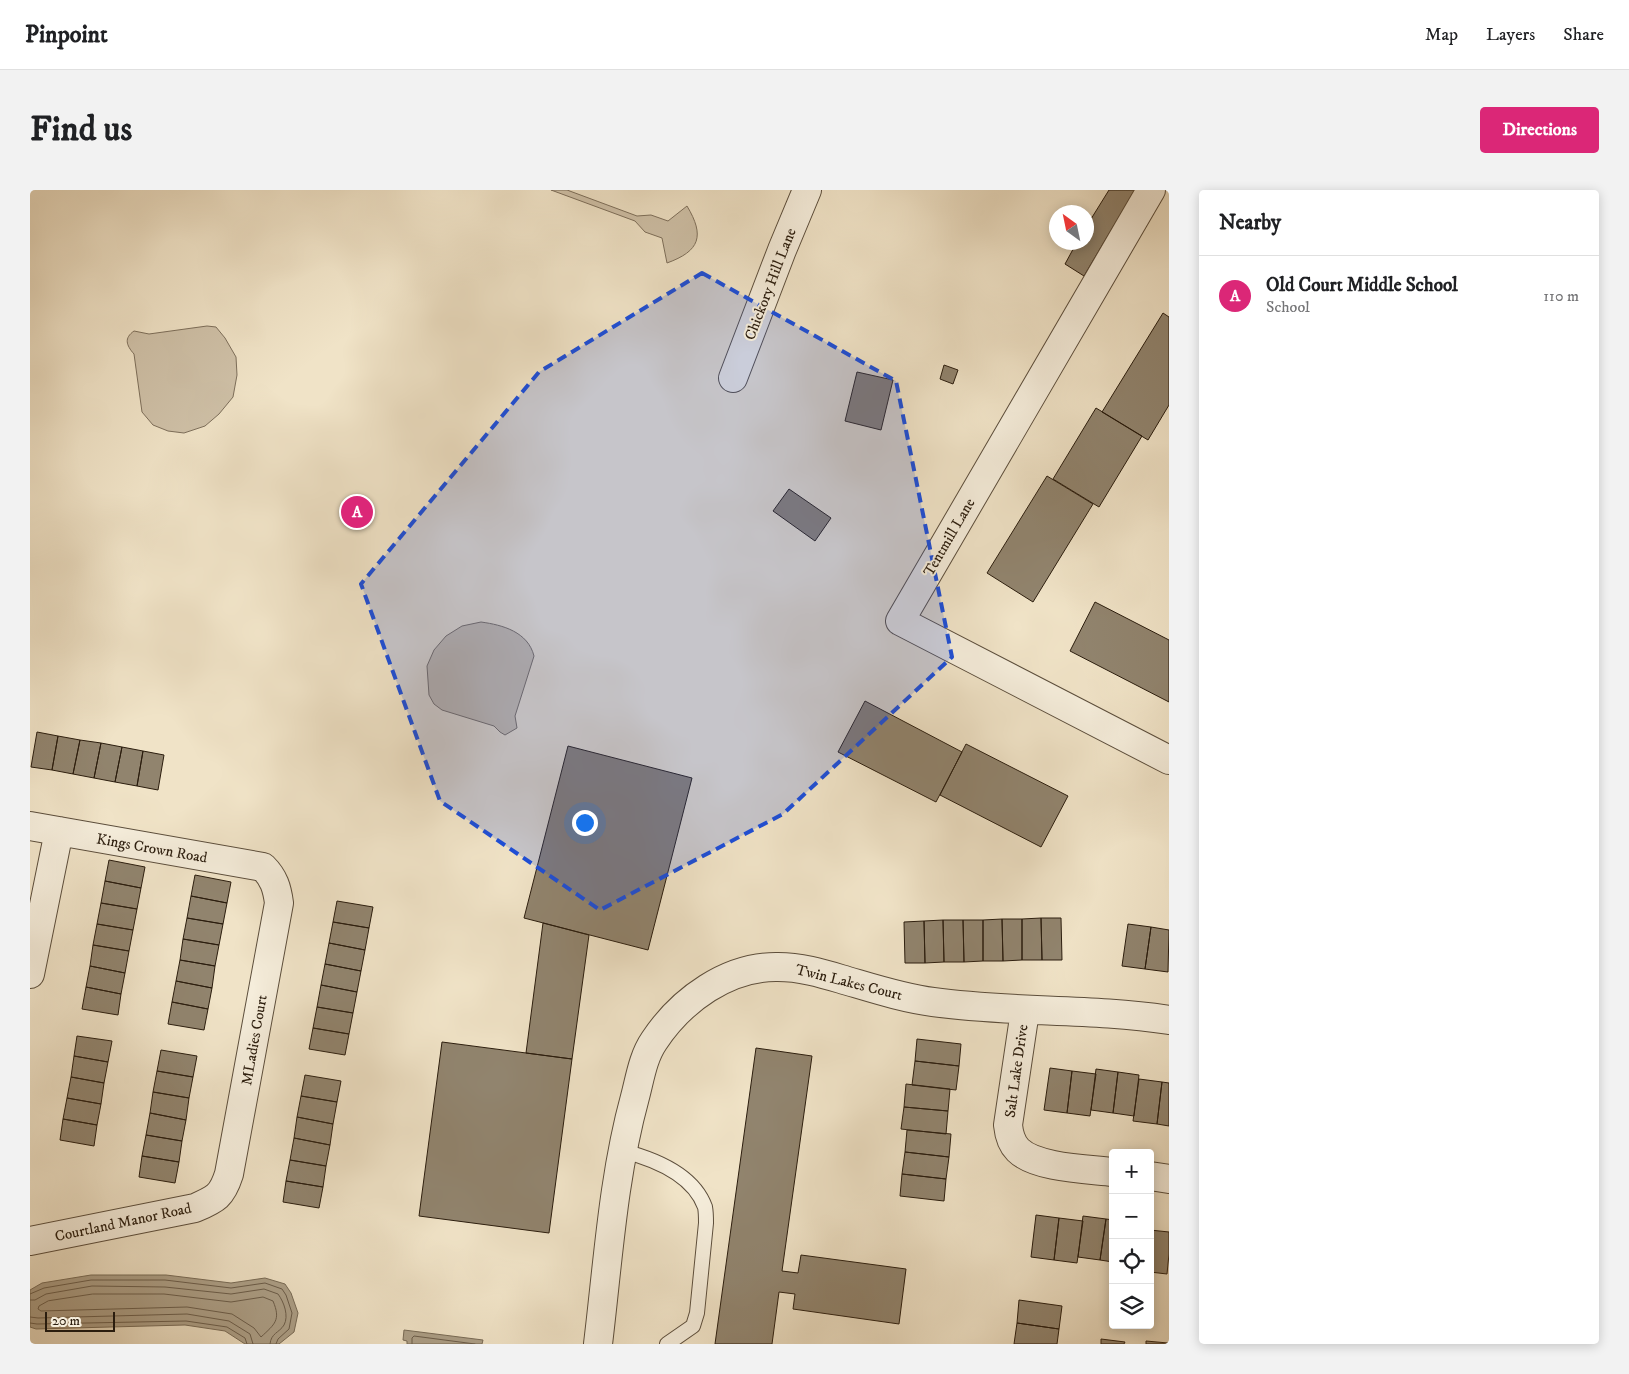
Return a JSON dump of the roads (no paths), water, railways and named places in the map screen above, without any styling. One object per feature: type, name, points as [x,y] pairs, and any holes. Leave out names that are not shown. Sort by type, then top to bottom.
[{"type":"street","name":"Chickory Hill Lane","points":[[733,378],[807,190]]},
{"type":"street","name":"Tentmill Lane","points":[[1152,190],[900,621],[1169,760]]},
{"type":"street","name":"Kings Crown Road","points":[[30,826],[262,868],[272,876]]},
{"type":"street","points":[[30,974],[59,831]]},
{"type":"street","name":"MLadies Court","points":[[214,1200],[224,1189],[229,1174],[279,903],[278,890],[272,876]]},
{"type":"street","name":"Twin Lakes Court","points":[[598,1344],[623,1152],[629,1118],[644,1063],[653,1042],[669,1021],[686,1004],[710,986],[728,977],[754,969],[778,966],[802,968],[896,995],[932,1002],[1025,1011],[1091,1013],[1169,1020]]},
{"type":"street","name":"Salt Lake Drive","points":[[1025,1011],[1008,1125],[1010,1138],[1018,1150],[1027,1156],[1051,1165],[1109,1172]]},
{"type":"street","points":[[1154,1176],[1169,1178]]},
{"type":"street","name":"Courtland Manor Road","points":[[30,1241],[195,1208],[214,1200]]},
{"type":"lane","points":[[623,1152],[646,1157],[669,1168],[686,1181],[699,1196],[705,1208],[706,1223],[693,1326],[667,1344]]},
{"type":"water","points":[[91,1275],[166,1275],[231,1283],[265,1278],[285,1284],[291,1293],[298,1313],[294,1332],[279,1344],[245,1344],[225,1331],[185,1325],[36,1329],[30,1327],[30,1290],[42,1283]]},
{"type":"water","points":[[404,1330],[483,1340],[482,1344],[407,1344],[407,1341],[403,1340]]},
{"type":"place","name":"Old Court Middle School","points":[[357,512]]}]
